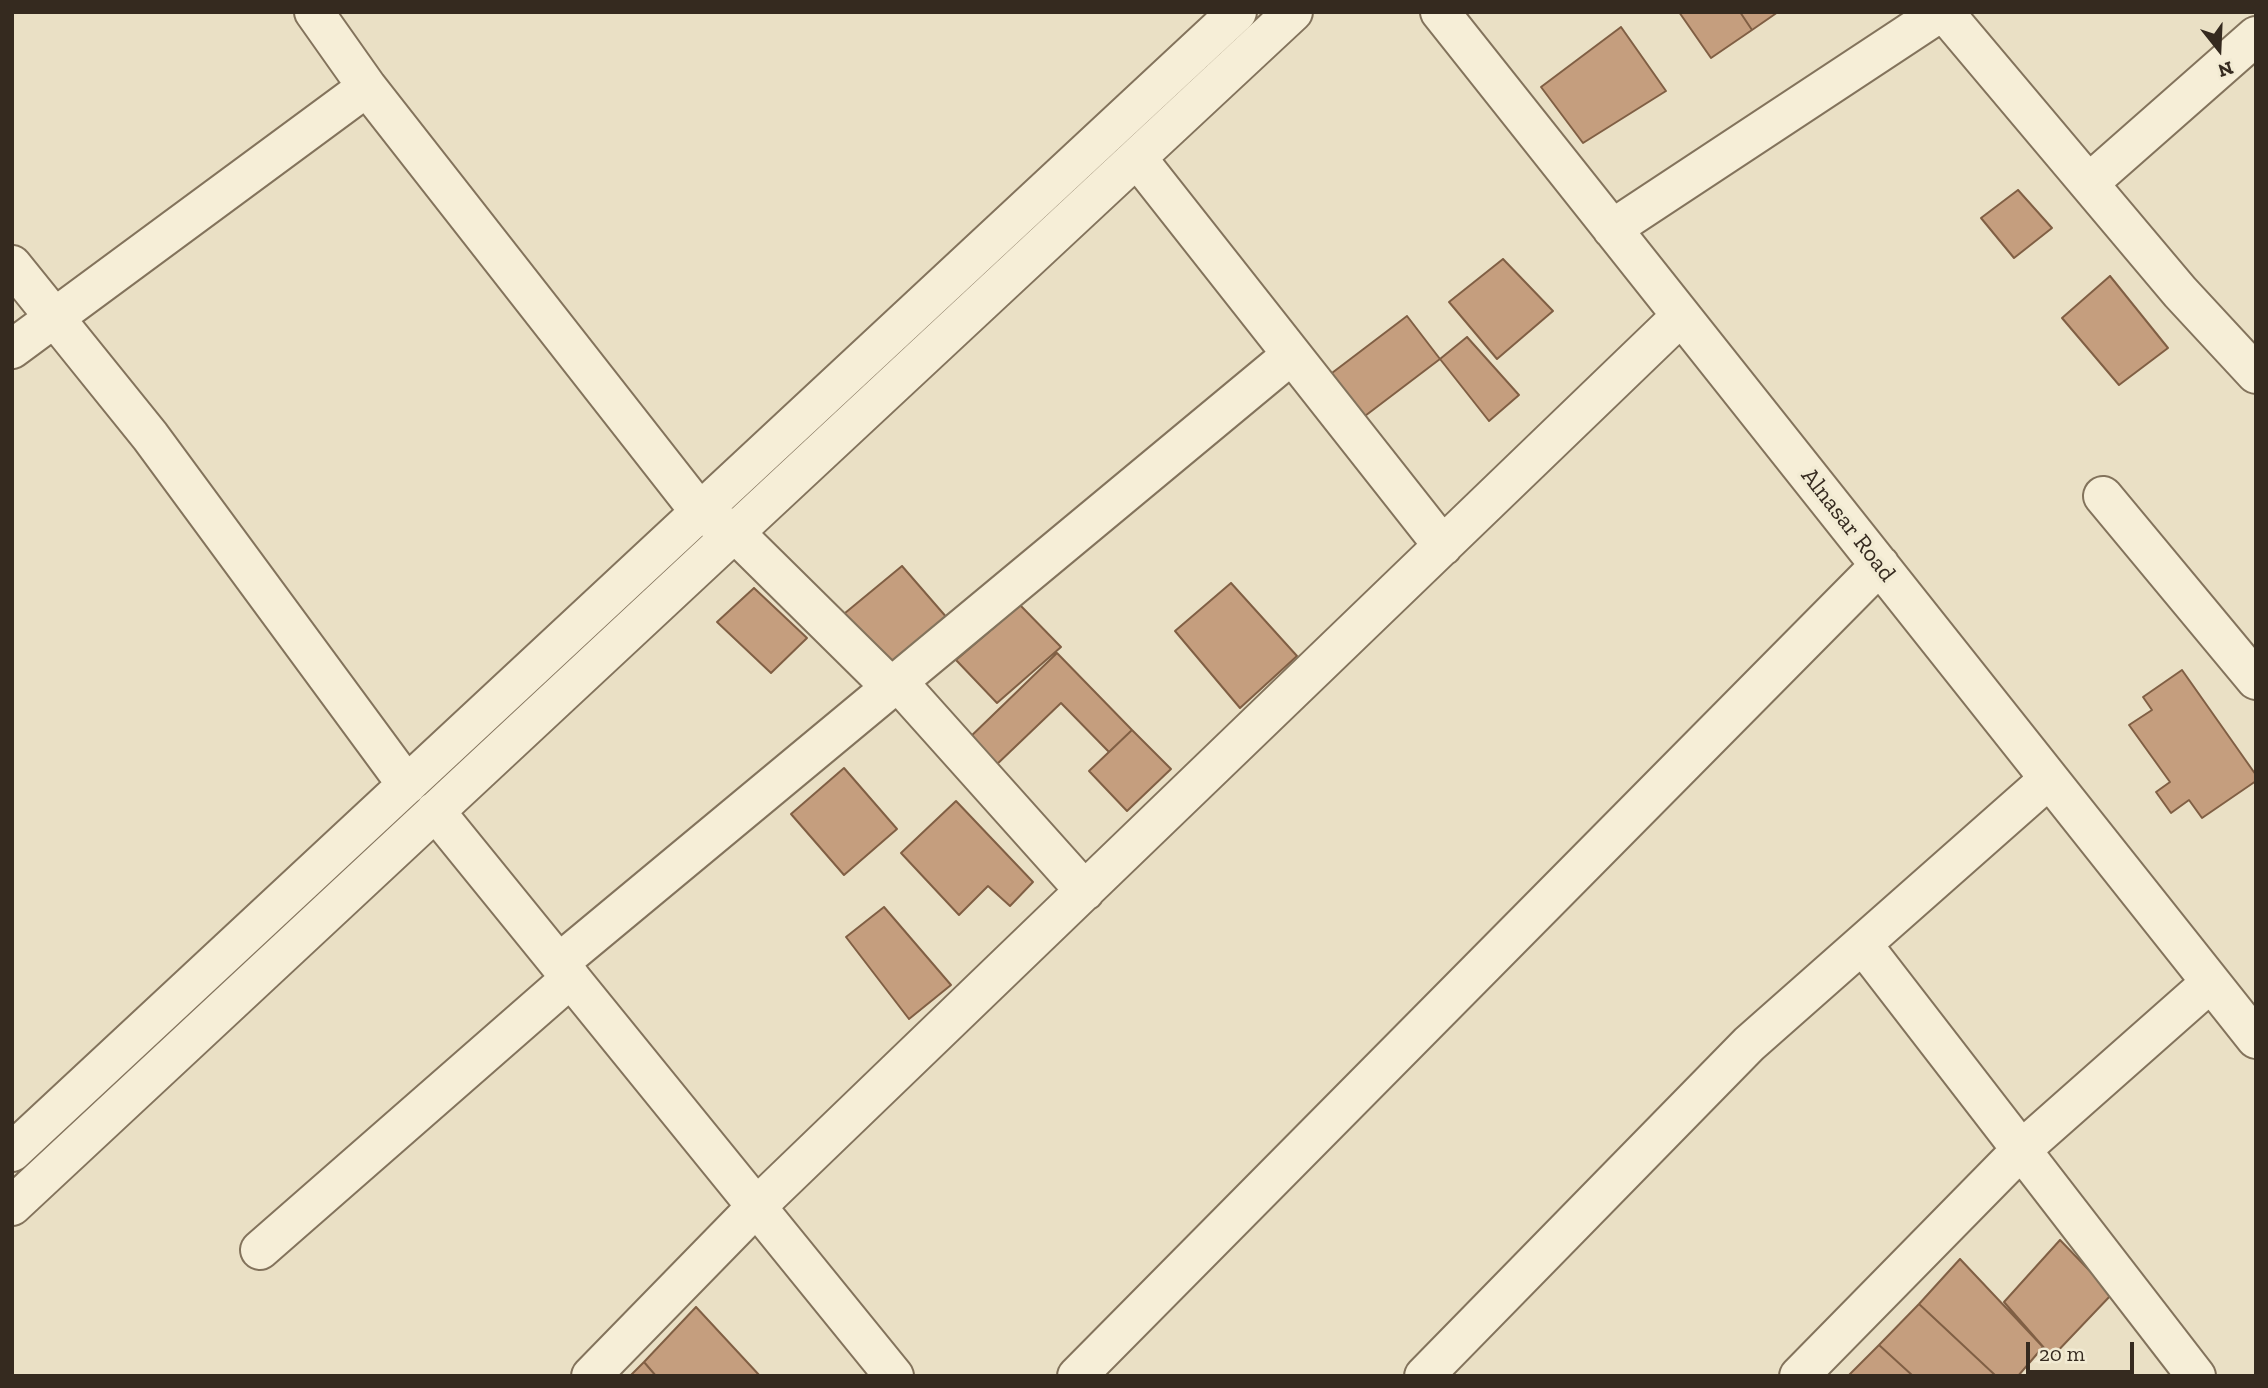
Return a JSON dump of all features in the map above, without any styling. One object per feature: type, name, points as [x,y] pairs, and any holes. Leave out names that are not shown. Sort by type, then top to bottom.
[{"type":"street","points":[[314,12],[367,87],[700,512],[734,533],[894,684],[1085,891]]},
{"type":"street","points":[[12,1152],[1237,12]]},
{"type":"street","points":[[12,1206],[1293,12]]},
{"type":"street","name":"Alnasar Road","points":[[1440,12],[2256,1039]]},
{"type":"street","points":[[1612,229],[1943,12],[2180,292],[2256,374]]},
{"type":"street","points":[[2089,183],[2256,36]]},
{"type":"street","points":[[12,349],[367,87]]},
{"type":"street","points":[[1137,158],[1290,356],[1443,546]]},
{"type":"street","points":[[12,265],[150,436],[407,785]]},
{"type":"street","points":[[591,1376],[755,1208],[1681,316]]},
{"type":"street","points":[[260,1250],[565,970],[894,684],[1290,356]]},
{"type":"street","points":[[2103,496],[2256,680]]},
{"type":"street","points":[[1077,1376],[1880,565]]},
{"type":"street","points":[[1424,1376],[1749,1044],[2049,779]]},
{"type":"street","points":[[435,811],[894,1376]]},
{"type":"street","points":[[1863,945],[2196,1376]]},
{"type":"street","points":[[1800,1376],[2021,1151],[2210,983]]},
{"type":"building","points":[[1679,12],[1740,12],[1752,30],[1711,58]]},
{"type":"building","points":[[1740,12],[1778,12],[1752,30]]},
{"type":"building","points":[[1621,27],[1666,91],[1583,143],[1541,87]]},
{"type":"building","points":[[2018,190],[2052,228],[2014,258],[1981,218]]},
{"type":"building","points":[[1503,259],[1553,311],[1497,359],[1449,302]]},
{"type":"building","points":[[2110,276],[2168,348],[2119,385],[2062,318]]},
{"type":"building","points":[[1407,316],[1440,359],[1361,419],[1328,376]]},
{"type":"building","points":[[1467,337],[1519,395],[1489,421],[1440,359]]},
{"type":"building","points":[[902,566],[948,619],[886,670],[839,618]]},
{"type":"building","points":[[1231,583],[1297,656],[1240,708],[1175,631]]},
{"type":"building","points":[[754,588],[807,638],[771,673],[717,622]]},
{"type":"building","points":[[1020,605],[1061,647],[997,703],[956,660]]},
{"type":"building","points":[[1057,653],[1132,730],[1109,752],[1061,703],[993,768],[966,741]]},
{"type":"building","points":[[2182,670],[2256,775],[2256,781],[2202,818],[2189,800],[2171,813],[2156,792],[2170,782],[2129,725],[2152,710],[2143,697]]},
{"type":"building","points":[[1132,730],[1171,769],[1127,811],[1089,771]]},
{"type":"building","points":[[844,768],[897,829],[844,875],[791,814]]},
{"type":"building","points":[[956,801],[1033,882],[1010,906],[988,886],[959,915],[901,853]]},
{"type":"building","points":[[884,907],[951,985],[909,1019],[846,937]]},
{"type":"building","points":[[2060,1240],[2112,1294],[2052,1357],[2004,1302]]},
{"type":"building","points":[[1960,1259],[2043,1347],[2018,1376],[1996,1376],[1919,1304]]},
{"type":"building","points":[[1919,1304],[1996,1376],[1913,1376],[1879,1345]]},
{"type":"building","points":[[696,1307],[760,1376],[656,1376],[644,1362]]},
{"type":"building","points":[[1879,1345],[1913,1376],[1848,1376]]},
{"type":"building","points":[[644,1362],[656,1376],[630,1376]]}]
